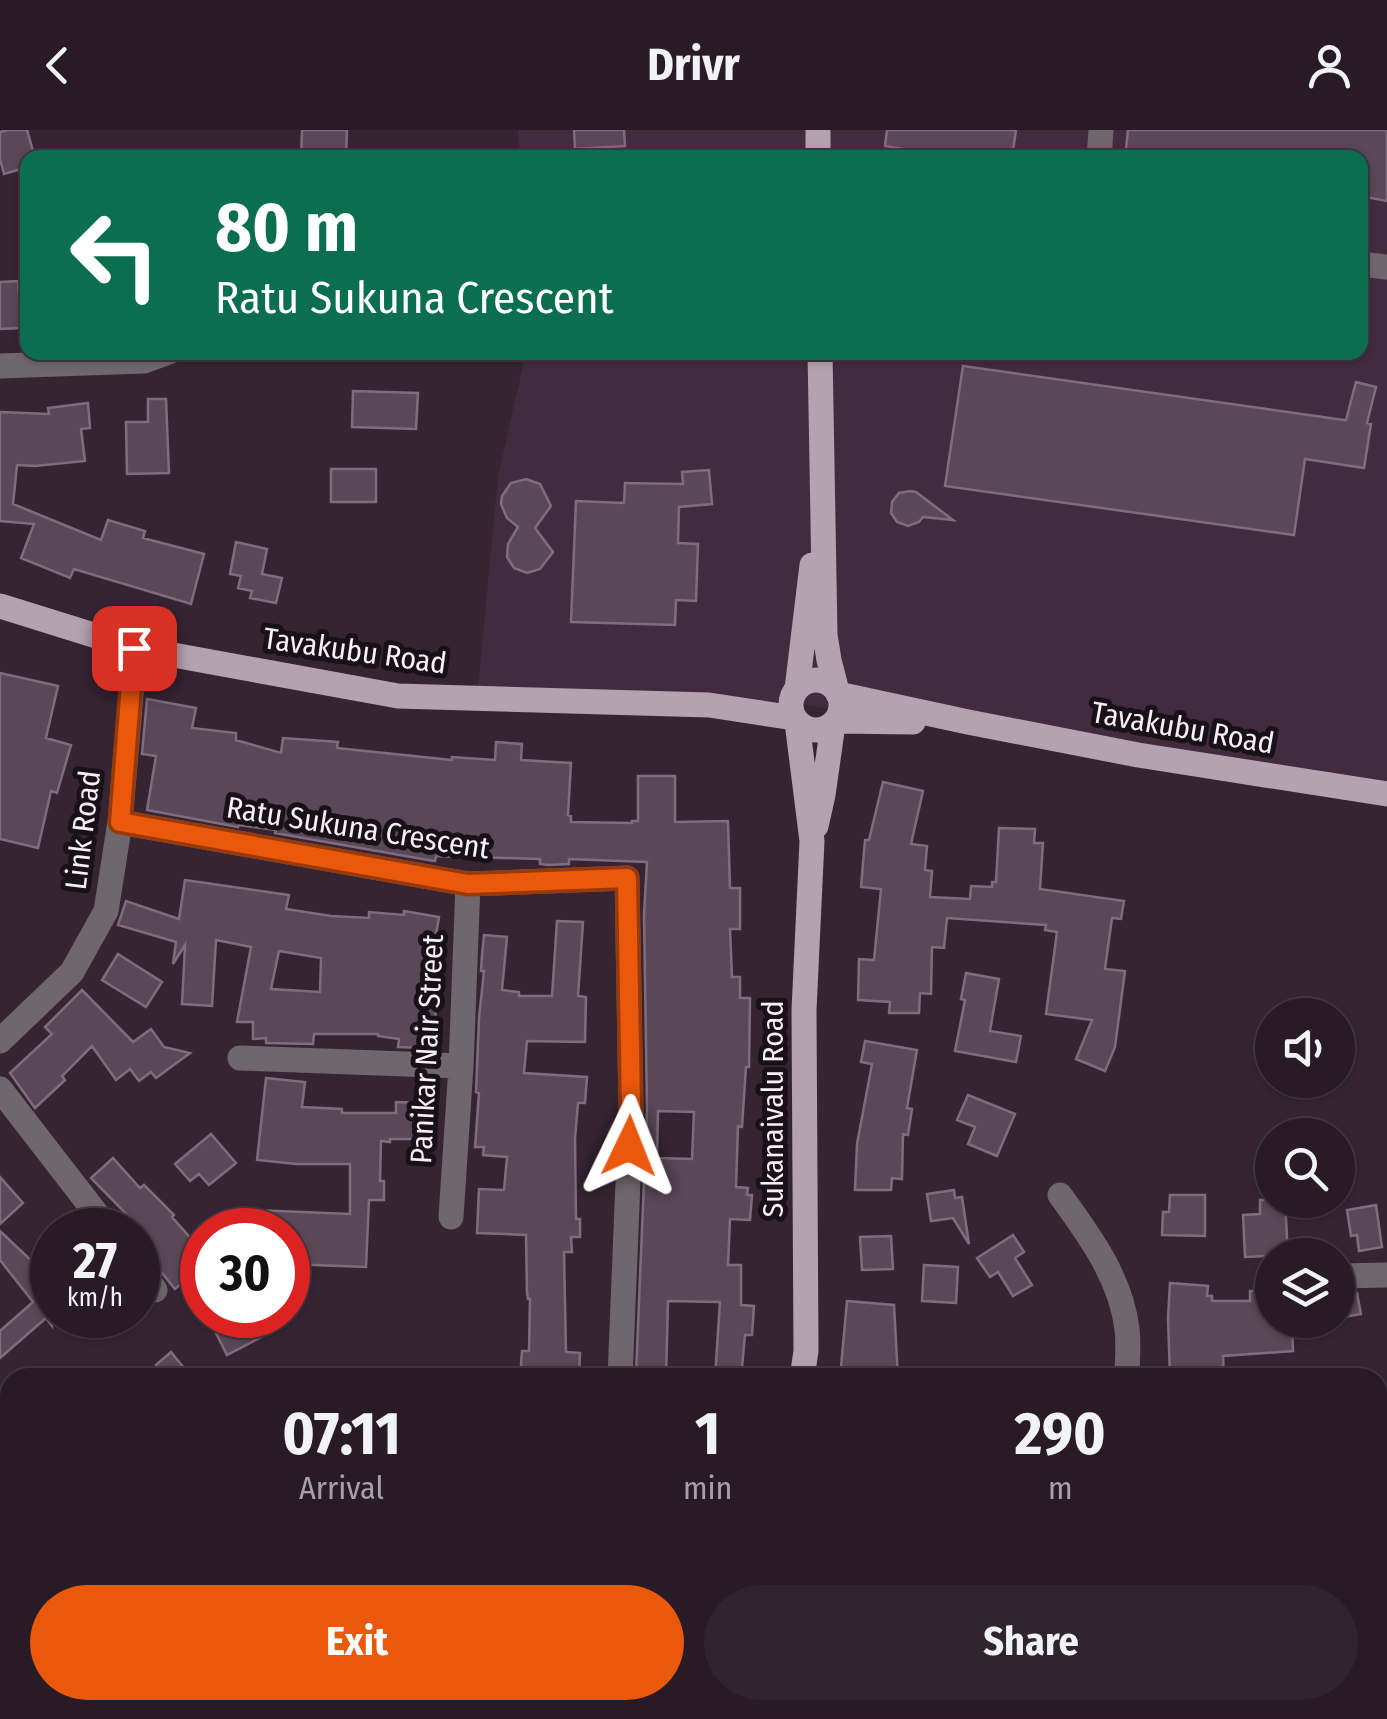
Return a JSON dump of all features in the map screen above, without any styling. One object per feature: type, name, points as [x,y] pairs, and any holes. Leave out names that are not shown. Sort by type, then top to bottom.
[{"type":"main road","points":[[820,360],[826,635],[840,712],[824,729],[814,730],[796,720],[791,702],[796,690],[821,510]]},
{"type":"main road","name":"Tavakubu Road","points":[[0,606],[134,648],[398,696],[709,705],[796,720]]},
{"type":"main road","points":[[796,690],[813,680],[831,685],[838,693]]},
{"type":"main road","name":"Tavakubu Road","points":[[709,705],[796,690]]},
{"type":"main road","name":"Tavakubu Road","points":[[838,693],[1138,755],[1387,794]]},
{"type":"main road","name":"Sukanaivalu Road","points":[[796,720],[812,841],[804,1010],[803,1368]]},
{"type":"main road","name":"Tavakubu Road","points":[[834,722],[968,722]]},
{"type":"main road","name":"Sukanaivalu Road","points":[[812,841],[834,722]]},
{"type":"street","points":[[0,366],[147,360]]},
{"type":"street","name":"Link Road","points":[[0,1041],[72,972],[106,911],[120,822],[134,648]]},
{"type":"street","name":"Ratu Sukuna Crescent","points":[[120,822],[468,884],[627,878],[631,1108],[620,1368]]},
{"type":"street","name":"Panikar Nair Street","points":[[451,1217],[468,884]]},
{"type":"street","points":[[240,1058],[461,1066]]},
{"type":"street","points":[[0,1089],[91,1208]]},
{"type":"street","points":[[1060,1195],[1087,1231],[1112,1276],[1128,1329],[1127,1368]]},
{"type":"street","points":[[1355,1276],[1387,1275]]},
{"type":"shaded area","points":[[518,130],[1387,130],[1387,794],[791,702],[709,705],[477,698],[498,476],[524,360],[1368,360],[1368,150],[519,150]]},
{"type":"building","points":[[27,130],[33,150],[20,150],[20,169],[4,174],[0,132]]},
{"type":"building","points":[[302,130],[347,130],[346,150],[301,150]]},
{"type":"building","points":[[574,130],[624,130],[625,146],[575,149]]},
{"type":"building","points":[[887,130],[1016,130],[1013,150],[909,150],[885,146]]},
{"type":"building","points":[[1128,130],[1387,130],[1387,201],[1368,197],[1368,150],[1126,150]]},
{"type":"building","points":[[18,281],[20,328],[0,329],[0,282]]},
{"type":"building","points":[[963,366],[1344,420],[1356,382],[1376,387],[1367,423],[1371,424],[1364,468],[1305,459],[1294,535],[945,486]]},
{"type":"building","points":[[353,391],[418,393],[416,429],[352,427]]},
{"type":"building","points":[[148,399],[166,399],[169,473],[127,474],[126,422],[148,422]]},
{"type":"building","points":[[88,403],[90,428],[81,429],[85,461],[17,465],[13,504],[101,540],[108,520],[145,531],[143,538],[204,554],[191,604],[74,569],[70,578],[21,558],[34,524],[0,521],[0,412],[49,414],[48,408]]},
{"type":"building","points":[[331,469],[376,469],[376,502],[331,502]]},
{"type":"building","points":[[709,470],[712,504],[679,507],[678,543],[698,544],[696,601],[676,600],[675,625],[571,622],[576,501],[624,503],[625,483],[683,484],[682,472]]},
{"type":"building","points":[[526,479],[540,484],[551,506],[535,528],[553,552],[540,569],[527,573],[514,568],[507,557],[508,544],[518,527],[507,518],[501,504],[511,483]]},
{"type":"building","points":[[910,491],[953,520],[923,517],[908,526],[897,522],[891,513],[892,502],[899,493]]},
{"type":"building","points":[[236,542],[267,549],[262,574],[282,578],[276,603],[250,598],[252,591],[238,588],[241,576],[230,574]]},
{"type":"building","points":[[0,673],[58,686],[46,738],[71,745],[57,793],[51,791],[38,848],[0,839]]},
{"type":"building","points":[[147,699],[196,708],[192,728],[236,733],[236,740],[281,753],[283,738],[338,742],[337,748],[452,760],[495,760],[496,742],[522,744],[521,760],[571,763],[571,822],[638,821],[638,776],[675,776],[675,822],[728,821],[730,888],[740,888],[740,929],[730,929],[732,977],[740,977],[740,998],[750,998],[749,1067],[742,1127],[738,1126],[736,1187],[748,1188],[747,1195],[752,1195],[750,1220],[730,1219],[728,1265],[741,1265],[741,1305],[754,1306],[752,1335],[745,1335],[742,1368],[716,1368],[720,1302],[668,1301],[666,1368],[636,1368],[647,1109],[647,862],[569,859],[569,864],[548,865],[540,864],[540,859],[436,856],[435,861],[147,810],[156,756],[142,754]],"holes":[[[658,1111],[694,1112],[692,1159],[657,1158]]]},
{"type":"building","points":[[883,782],[923,791],[911,844],[927,846],[925,870],[932,871],[930,897],[970,899],[971,886],[992,887],[992,882],[996,882],[999,828],[1035,829],[1034,843],[1043,843],[1040,889],[1124,901],[1121,919],[1112,918],[1105,969],[1125,971],[1115,1047],[1105,1071],[1076,1059],[1092,1020],[1046,1014],[1057,932],[1045,930],[1046,925],[947,918],[944,948],[932,947],[931,994],[920,993],[919,1013],[889,1013],[890,1002],[858,1000],[859,959],[874,960],[881,889],[861,887],[865,840],[869,840]]},
{"type":"building","points":[[185,880],[289,895],[286,909],[331,916],[369,918],[369,912],[404,915],[404,911],[439,917],[429,988],[437,988],[434,1039],[425,1048],[398,1047],[399,1039],[378,1034],[314,1034],[313,1044],[253,1039],[253,1022],[237,1022],[251,947],[216,940],[212,1006],[182,1004],[185,945],[173,964],[176,942],[118,925],[126,901],[179,919]],"holes":[[[279,951],[321,958],[320,992],[271,989]]]},
{"type":"building","points":[[557,921],[583,922],[578,996],[586,997],[585,1042],[527,1041],[524,1073],[587,1077],[585,1103],[578,1103],[575,1139],[576,1219],[580,1219],[580,1237],[571,1237],[572,1252],[564,1252],[566,1352],[580,1353],[579,1368],[521,1368],[522,1351],[529,1351],[526,1235],[477,1233],[479,1189],[504,1190],[507,1157],[483,1155],[484,1147],[475,1147],[484,935],[507,937],[502,990],[519,992],[519,996],[552,996]]},
{"type":"building","points":[[118,954],[162,982],[146,1007],[102,980]]},
{"type":"building","points":[[966,973],[999,979],[990,1031],[1021,1036],[1016,1062],[955,1051]]},
{"type":"building","points":[[82,990],[133,1042],[151,1029],[164,1047],[190,1053],[156,1078],[151,1072],[139,1081],[130,1069],[116,1080],[92,1046],[62,1076],[65,1080],[35,1108],[10,1073],[52,1034],[45,1027]]},
{"type":"building","points":[[865,1041],[917,1050],[907,1108],[912,1109],[908,1135],[903,1134],[902,1179],[892,1178],[891,1190],[855,1190],[857,1144],[872,1064],[861,1062]]},
{"type":"building","points":[[266,1078],[305,1082],[302,1107],[342,1109],[342,1113],[396,1113],[396,1102],[432,1103],[432,1119],[426,1119],[425,1139],[381,1141],[380,1181],[384,1181],[384,1200],[369,1200],[366,1267],[310,1265],[310,1212],[350,1214],[350,1164],[257,1160]]},
{"type":"building","points":[[968,1095],[1015,1114],[997,1156],[968,1144],[975,1127],[957,1120]]},
{"type":"building","points":[[211,1134],[236,1163],[209,1185],[199,1174],[190,1181],[175,1164]]},
{"type":"building","points":[[113,1158],[140,1188],[144,1185],[174,1215],[180,1226],[180,1285],[175,1289],[160,1271],[160,1208],[120,1208],[91,1178]]},
{"type":"building","points":[[0,1177],[23,1203],[0,1224]]},
{"type":"building","points":[[954,1190],[955,1198],[962,1197],[969,1244],[953,1218],[931,1221],[927,1194]]},
{"type":"building","points":[[1170,1195],[1205,1195],[1205,1236],[1162,1235],[1163,1212],[1169,1212]]},
{"type":"building","points":[[1376,1205],[1382,1247],[1359,1251],[1357,1235],[1351,1236],[1348,1218],[1355,1218],[1355,1209]]},
{"type":"building","points":[[1243,1215],[1286,1218],[1287,1238],[1255,1238],[1255,1257],[1245,1257]]},
{"type":"building","points":[[0,1231],[30,1259],[30,1298],[0,1260]]},
{"type":"building","points":[[1013,1235],[1024,1252],[1015,1258],[1032,1285],[1013,1296],[998,1272],[990,1277],[977,1258]]},
{"type":"building","points":[[891,1236],[893,1269],[862,1270],[860,1237]]},
{"type":"building","points":[[924,1265],[958,1267],[956,1303],[922,1301]]},
{"type":"building","points":[[1170,1283],[1208,1286],[1207,1296],[1212,1296],[1212,1301],[1250,1301],[1250,1291],[1255,1291],[1255,1338],[1293,1338],[1293,1351],[1223,1356],[1224,1368],[1170,1368]]},
{"type":"building","points":[[1355,1293],[1361,1314],[1355,1315]]},
{"type":"building","points":[[847,1301],[894,1305],[897,1368],[841,1368]]},
{"type":"building","points":[[30,1305],[30,1332],[0,1358],[0,1331]]},
{"type":"building","points":[[218,1338],[259,1338],[227,1355]]},
{"type":"building","points":[[171,1352],[184,1368],[158,1368],[156,1365]]},
{"type":"route","points":[[134,648],[120,822],[468,884],[627,878],[629,1146]]}]
